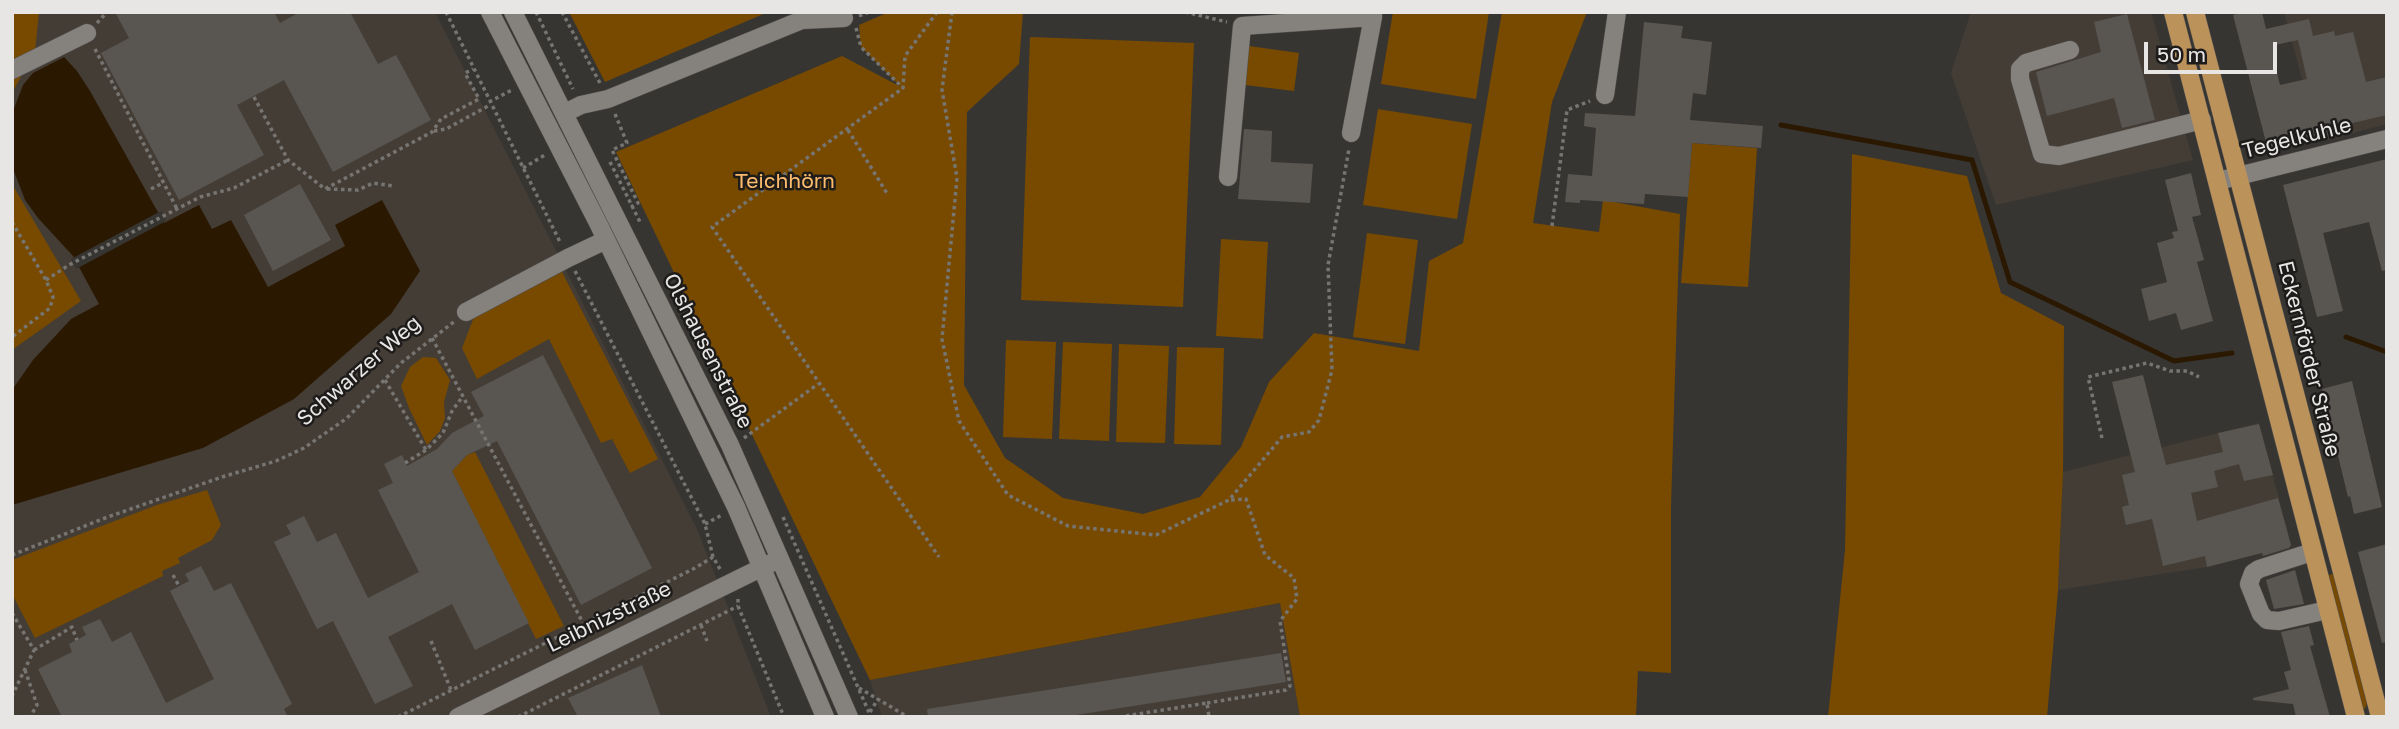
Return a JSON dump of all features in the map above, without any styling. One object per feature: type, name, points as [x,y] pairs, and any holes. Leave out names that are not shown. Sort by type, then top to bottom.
[{"type":"main road","points":[[2173,12],[2356,717]]},
{"type":"main road","name":"Eckernförder Straße","points":[[2195,12],[2380,717]]},
{"type":"street","name":"Olshausenstraße","points":[[490,12],[606,240],[736,507],[825,717]]},
{"type":"street","name":"Olshausenstraße","points":[[513,12],[573,109],[730,445],[849,717]]},
{"type":"street","points":[[1605,95],[1617,12]]},
{"type":"street","points":[[1228,177],[1242,26],[1373,15],[1352,133]]},
{"type":"street","points":[[573,109],[608,99],[802,20],[849,22]]},
{"type":"street","points":[[12,70],[87,33]]},
{"type":"street","points":[[2070,50],[2026,63],[2020,69],[2020,79],[2042,154],[2059,156],[2202,120]]},
{"type":"street","name":"Tegelkuhle","points":[[2218,181],[2387,139]]},
{"type":"street","points":[[467,312],[564,250],[606,240]]},
{"type":"street","points":[[2312,552],[2259,569],[2250,578],[2249,584],[2261,614],[2267,620],[2279,621],[2327,610]]},
{"type":"street","name":"Leibnizstraße","points":[[458,717],[780,558]]},
{"type":"path","points":[[107,12],[87,33],[177,209]]},
{"type":"path","points":[[446,12],[564,250],[705,524],[713,556],[738,600],[738,606],[784,717]]},
{"type":"path","points":[[536,12],[573,109]]},
{"type":"path","points":[[937,12],[905,56],[903,88],[712,227],[939,557]]},
{"type":"path","points":[[952,12],[942,90],[957,177],[942,339],[959,421],[1007,495],[1068,526],[1157,535],[1229,500],[1246,499],[1265,555],[1294,578],[1297,599],[1280,621],[1290,686],[1286,690],[1119,717]]},
{"type":"path","points":[[1185,12],[1242,26]]},
{"type":"path","points":[[849,22],[861,47],[903,88]]},
{"type":"path","points":[[432,132],[441,119],[479,99],[465,73],[473,69]]},
{"type":"path","points":[[1552,226],[1567,110],[1605,95]]},
{"type":"path","points":[[254,96],[288,160],[325,189],[358,190],[373,183],[393,186]]},
{"type":"path","points":[[325,189],[432,132],[446,129],[491,105]]},
{"type":"path","points":[[848,130],[888,195]]},
{"type":"path","points":[[1229,500],[1282,437],[1309,432],[1319,420],[1332,370],[1328,265],[1352,133]]},
{"type":"path","points":[[523,168],[559,147]]},
{"type":"path","points":[[46,280],[69,265],[200,197],[234,188],[288,160]]},
{"type":"path","points":[[151,189],[163,183]]},
{"type":"path","points":[[12,222],[46,280],[53,298],[50,309],[12,337]]},
{"type":"path","name":"Schwarzer Weg","points":[[12,555],[105,518],[276,461],[304,448],[347,418],[401,363],[467,312]]},
{"type":"path","points":[[432,338],[583,623]]},
{"type":"path","points":[[2102,438],[2088,377],[2147,363],[2170,371],[2187,371],[2199,377]]},
{"type":"path","points":[[385,380],[426,450]]},
{"type":"path","points":[[730,445],[745,438],[818,383]]},
{"type":"path","points":[[405,463],[426,450],[443,433],[452,411],[463,396]]},
{"type":"path","points":[[398,717],[695,568],[713,556]]},
{"type":"path","points":[[173,575],[179,586]]},
{"type":"path","points":[[518,717],[738,606]]},
{"type":"path","points":[[12,613],[34,650]]},
{"type":"path","points":[[701,625],[707,641]]},
{"type":"path","points":[[12,695],[34,650],[72,627],[77,640]]},
{"type":"path","points":[[431,641],[451,690]]},
{"type":"path","points":[[25,668],[37,705],[30,717]]},
{"type":"path","points":[[859,688],[908,717]]},
{"type":"path","points":[[870,713],[878,699]]},
{"type":"path","points":[[1207,703],[1209,717]]},
{"type":"shaded area","points":[[12,12],[435,12],[697,529],[771,717],[12,717]]},
{"type":"shaded area","points":[[1971,12],[2151,12],[2193,160],[1996,205],[1951,73]]},
{"type":"shaded area","points":[[2284,12],[2387,12],[2387,124],[2319,142]]},
{"type":"shaded area","points":[[64,57],[90,91],[164,223],[199,205],[212,229],[231,220],[268,287],[345,246],[335,225],[382,200],[420,271],[391,314],[294,399],[203,448],[12,505],[12,390],[33,360],[71,319],[99,304],[73,256],[25,200],[12,166],[12,114],[23,85],[33,73]]},
{"type":"shaded area","points":[[2259,423],[2291,545],[2207,567],[2058,590],[2063,472]]},
{"type":"shaded area","points":[[1280,603],[1300,717],[882,717],[870,680]]},
{"type":"green space","points":[[12,12],[39,12],[35,51],[12,93]]},
{"type":"green space","points":[[569,12],[768,12],[605,82]]},
{"type":"green space","name":"Teichhörn","points":[[889,12],[1023,12],[1019,64],[967,112],[964,385],[1005,458],[1063,498],[1143,514],[1200,497],[1241,447],[1269,382],[1314,333],[1419,351],[1429,261],[1463,243],[1502,12],[1587,12],[1552,102],[1533,223],[1599,232],[1603,200],[1680,214],[1671,506],[1671,673],[1638,671],[1636,717],[1300,717],[1280,603],[870,680],[616,152],[842,56],[901,87],[861,47],[859,25]]},
{"type":"green space","points":[[1393,12],[1489,12],[1476,99],[1381,84]]},
{"type":"green space","points":[[1030,37],[1194,43],[1183,307],[1021,300]]},
{"type":"green space","points":[[1249,46],[1299,53],[1294,91],[1245,85]]},
{"type":"green space","points":[[1378,109],[1472,124],[1457,219],[1363,205]]},
{"type":"green space","points":[[1692,143],[1757,148],[1748,287],[1681,283]]},
{"type":"green space","points":[[1852,154],[1967,176],[2001,293],[2064,326],[2063,472],[2058,590],[2047,717],[1828,717],[1845,550]]},
{"type":"green space","points":[[12,184],[81,301],[12,350]]},
{"type":"green space","points":[[1367,233],[1418,240],[1405,344],[1353,337]]},
{"type":"green space","points":[[1221,239],[1268,242],[1263,339],[1216,336]]},
{"type":"green space","points":[[562,272],[658,459],[630,473],[612,439],[601,443],[549,339],[477,379],[462,348],[474,317]]},
{"type":"green space","points":[[1006,340],[1056,342],[1052,439],[1003,437]]},
{"type":"green space","points":[[1063,342],[1112,344],[1109,441],[1059,439]]},
{"type":"green space","points":[[1119,344],[1169,346],[1165,443],[1116,442]]},
{"type":"green space","points":[[1177,347],[1224,348],[1221,445],[1174,444]]},
{"type":"green space","points":[[423,357],[436,358],[450,380],[444,402],[445,418],[440,431],[427,445],[401,386],[410,367]]},
{"type":"green space","points":[[475,452],[564,626],[536,639],[452,471],[467,455]]},
{"type":"green space","points":[[207,490],[221,525],[212,540],[178,558],[180,563],[162,571],[163,576],[35,638],[12,594],[12,560],[157,505]]},
{"type":"green space","points":[[2333,574],[2367,703],[2365,709],[2362,708],[2329,578],[2329,575]]},
{"type":"pier","points":[[161,211],[166,221],[76,269],[71,259]]},
{"type":"building","points":[[115,12],[274,12],[280,23],[300,12],[350,12],[378,64],[396,55],[431,120],[333,172],[284,80],[237,105],[264,155],[179,200],[101,53],[129,38]]},
{"type":"building","points":[[2262,12],[2266,29],[2309,19],[2313,36],[2334,31],[2335,36],[2353,32],[2366,82],[2387,77],[2387,115],[2331,128],[2333,135],[2304,144],[2274,152],[2268,150],[2233,15]],"holes":[[[2298,40],[2307,79],[2280,85],[2273,57],[2275,45]]]},
{"type":"building","points":[[2127,14],[2155,120],[2122,128],[2114,98],[2047,116],[2036,72],[2101,52],[2094,22]]},
{"type":"building","points":[[1644,22],[1683,26],[1681,38],[1712,42],[1706,95],[1693,93],[1690,120],[1763,126],[1761,148],[1692,143],[1688,197],[1645,194],[1644,204],[1580,200],[1580,203],[1565,202],[1568,174],[1592,176],[1596,128],[1584,126],[1585,113],[1635,116]]},
{"type":"building","points":[[1244,129],[1272,131],[1271,162],[1313,164],[1310,203],[1238,199]]},
{"type":"building","points":[[2387,159],[2387,270],[2382,271],[2369,222],[2323,233],[2343,311],[2317,317],[2283,185]]},
{"type":"building","points":[[2191,173],[2201,215],[2192,217],[2204,260],[2197,262],[2213,321],[2181,330],[2176,313],[2149,321],[2141,289],[2167,282],[2157,243],[2174,238],[2172,232],[2178,231],[2165,180]]},
{"type":"building","points":[[300,184],[331,240],[273,271],[244,215]]},
{"type":"building","points":[[543,355],[652,568],[581,605],[497,441],[467,455],[452,471],[529,623],[475,650],[452,604],[388,637],[413,686],[375,704],[333,621],[317,629],[274,542],[291,534],[286,525],[304,516],[317,542],[336,533],[368,598],[419,572],[378,490],[393,483],[384,464],[402,455],[407,466],[437,449],[452,433],[484,416],[471,392]]},
{"type":"building","points":[[2143,375],[2166,465],[2223,452],[2218,433],[2259,424],[2273,475],[2244,481],[2239,464],[2214,471],[2218,487],[2191,493],[2197,521],[2278,498],[2291,545],[2289,548],[2207,567],[2205,556],[2163,566],[2152,519],[2126,525],[2122,507],[2129,505],[2122,475],[2135,472],[2112,382]]},
{"type":"building","points":[[2352,381],[2382,507],[2354,514],[2322,389]]},
{"type":"building","points":[[2387,544],[2387,642],[2382,643],[2358,552]]},
{"type":"building","points":[[201,566],[214,591],[231,583],[292,704],[284,709],[288,717],[62,717],[38,669],[72,652],[69,644],[86,635],[82,627],[100,619],[112,642],[131,632],[166,703],[214,679],[170,591],[189,581],[185,574]]},
{"type":"building","points":[[2295,570],[2304,604],[2274,609],[2266,580]]},
{"type":"building","points":[[2309,626],[2314,645],[2310,646],[2330,717],[2296,717],[2293,704],[2253,700],[2289,689],[2284,672],[2291,670],[2281,632]]},
{"type":"building","points":[[1281,653],[1286,682],[1063,717],[928,717],[927,709]]},
{"type":"building","points":[[642,665],[661,717],[578,717],[568,698]]},
{"type":"waterway","points":[[1781,125],[1972,160],[2010,282],[2174,361],[2232,353]]},
{"type":"waterway","points":[[2346,337],[2387,352]]}]
